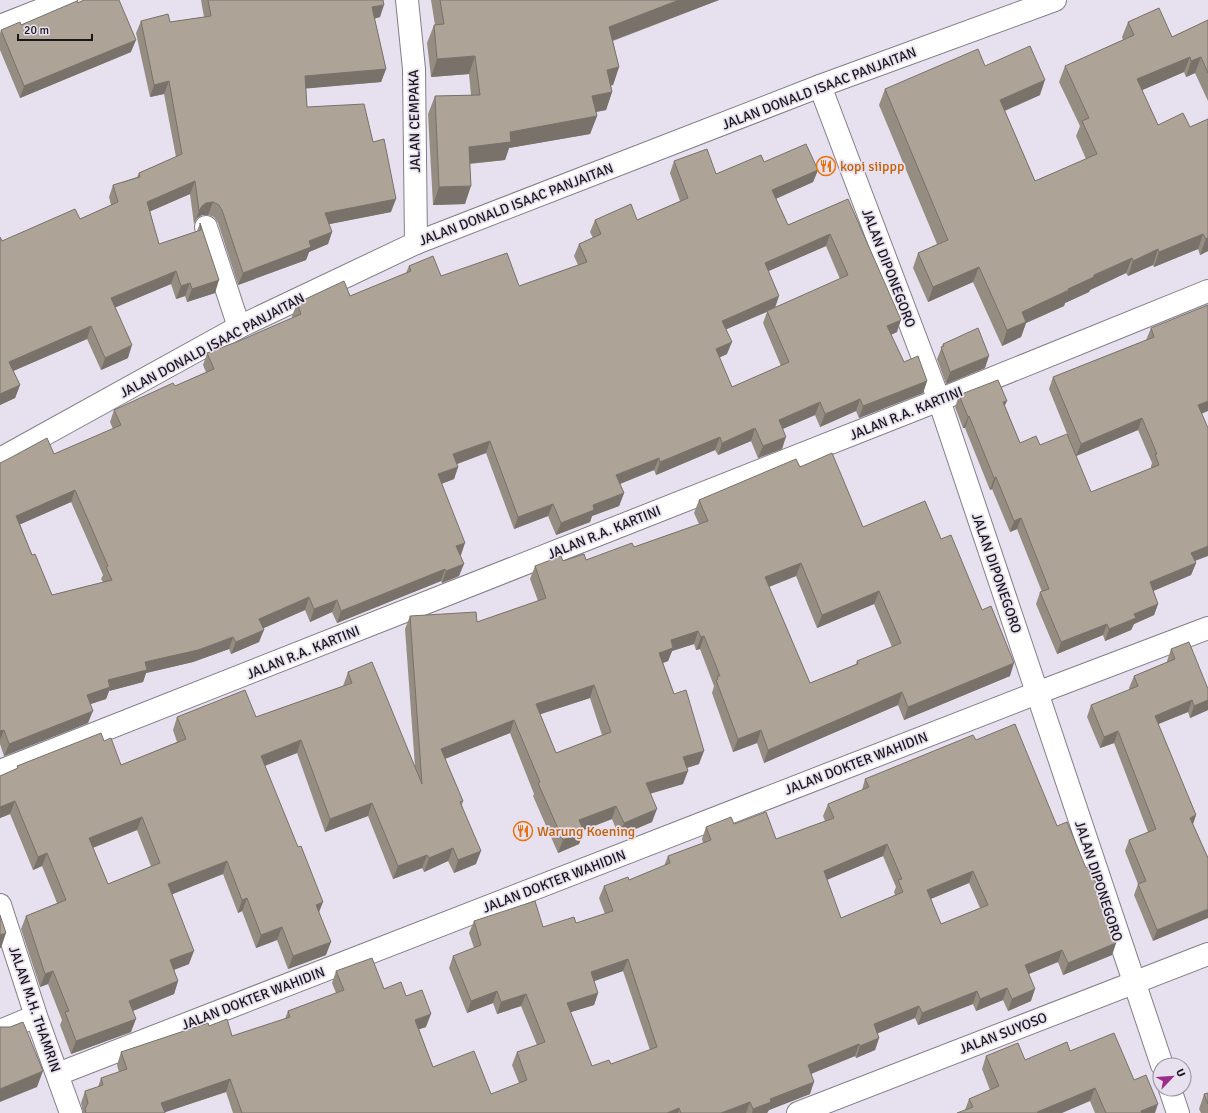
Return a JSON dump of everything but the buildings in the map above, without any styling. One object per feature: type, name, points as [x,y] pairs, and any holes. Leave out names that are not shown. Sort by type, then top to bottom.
[{"type":"street","points":[[0,26],[66,0]]},
{"type":"street","name":"JALAN CEMPAKA","points":[[407,0],[414,69],[416,243]]},
{"type":"street","name":"JALAN DONALD ISAAC PANJAITAN","points":[[0,459],[239,327],[416,243],[820,86],[1056,0]]},
{"type":"street","name":"JALAN DIPONEGORO","points":[[820,86],[939,400],[1159,1057]]},
{"type":"street","points":[[206,227],[239,327]]},
{"type":"street","name":"JALAN R.A. KARTINI","points":[[0,772],[939,400],[1208,291]]},
{"type":"street","name":"JALAN DOKTER WAHIDIN","points":[[58,1074],[1037,693],[1208,628]]},
{"type":"street","name":"JALAN M.H. THAMRIN","points":[[0,905],[36,1016],[71,1113]]},
{"type":"street","name":"JALAN SUYOSO","points":[[798,1113],[1208,954]]},
{"type":"street","points":[[0,1031],[36,1016]]},
{"type":"street","points":[[1173,1097],[1178,1113]]},
{"type":"place","name":"kopi siippp","points":[[826,166]]},
{"type":"place","name":"Warung Koening","points":[[523,831]]}]
